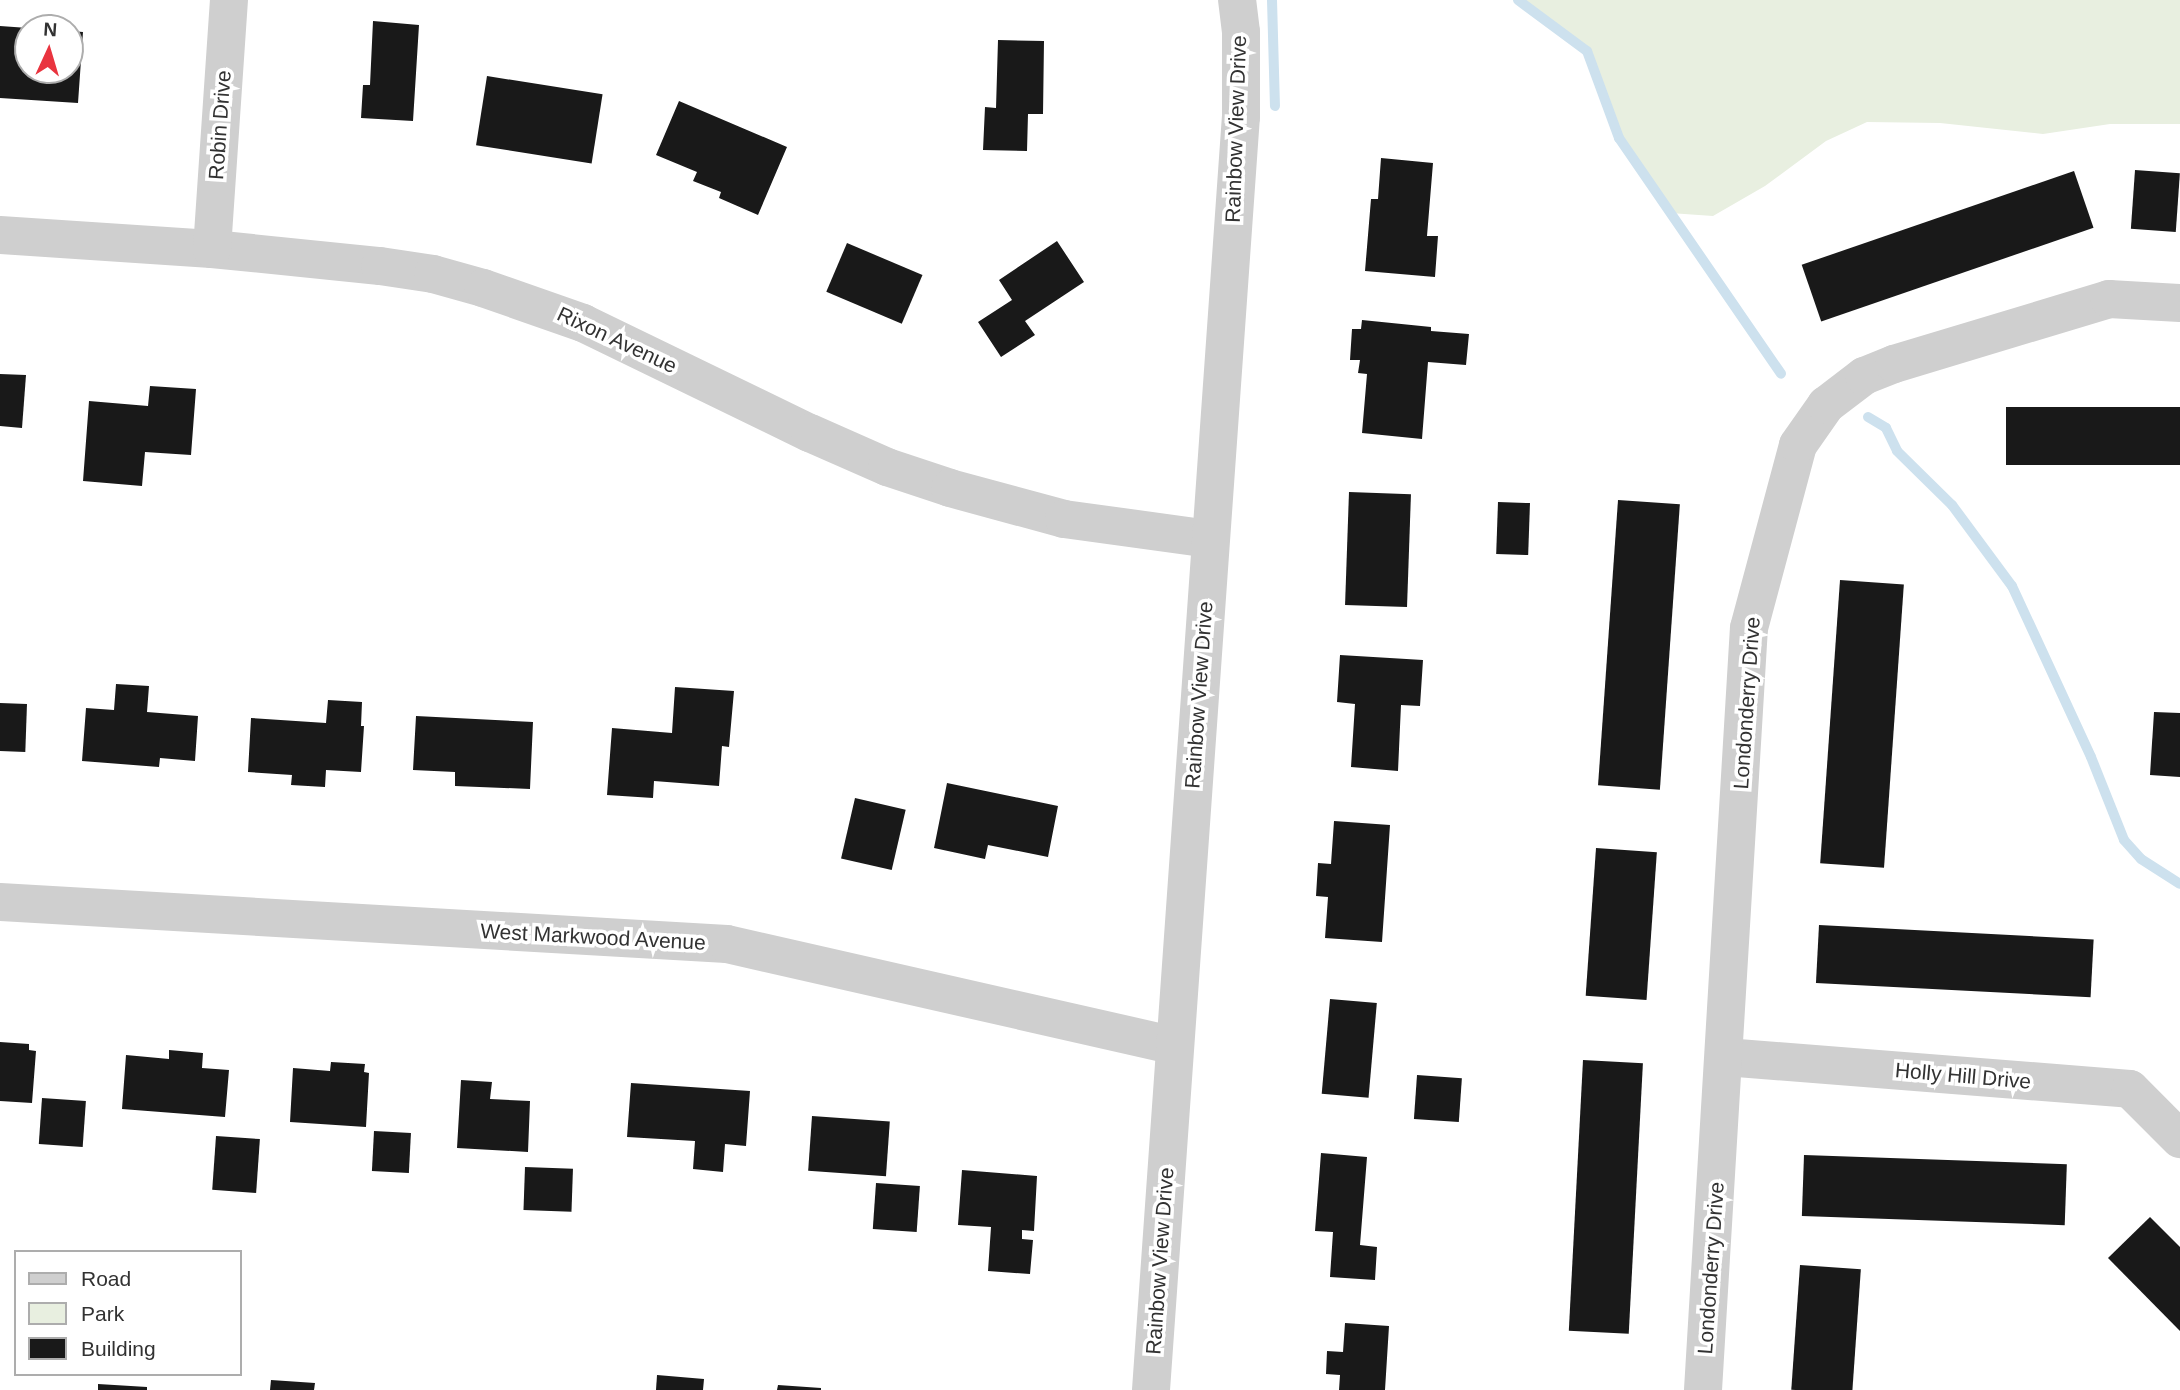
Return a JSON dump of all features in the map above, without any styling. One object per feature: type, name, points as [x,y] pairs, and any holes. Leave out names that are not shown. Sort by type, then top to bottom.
[{"type":"street","name":"Robin Drive","points":[[212,249],[229,0]]},
{"type":"street","name":"Rainbow View Drive","points":[[1151,1390],[1241,117],[1241,32],[1237,0]]},
{"type":"street","name":"Rixon Avenue","points":[[0,235],[212,249],[380,266],[467,283],[583,323],[810,433],[900,471],[998,503],[1064,519],[1210,539]]},
{"type":"street","name":"Londonderry Drive","points":[[1703,1390],[1726,1057],[1749,628],[1792,461],[1807,431],[1826,405],[1864,376],[1894,364],[2109,299],[2180,303]]},
{"type":"street","name":"West Markwood Avenue","points":[[0,902],[727,944],[1175,1046]]},
{"type":"street","name":"Holly Hill Drive","points":[[1726,1057],[2130,1089],[2180,1139]]},
{"type":"green space","points":[[1518,0],[2180,0],[2180,124],[2110,124],[2043,134],[1940,123],[1867,122],[1826,141],[1765,186],[1713,216],[1670,213],[1619,138],[1587,51]]},
{"type":"building","points":[[373,21],[419,25],[413,121],[361,118],[363,85],[370,85]]},
{"type":"building","points":[[0,26],[14,27],[14,84],[79,84],[78,103],[0,98]]},
{"type":"building","points":[[998,40],[1044,41],[1043,114],[1028,114],[1027,151],[983,150],[985,107],[996,108]]},
{"type":"building","points":[[487,76],[603,94],[592,163],[476,145]]},
{"type":"building","points":[[679,101],[787,147],[758,215],[719,198],[721,192],[693,181],[697,172],[656,155]]},
{"type":"building","points":[[1381,158],[1433,163],[1427,236],[1438,236],[1435,277],[1365,271],[1371,199],[1378,199]]},
{"type":"building","points":[[2135,170],[2180,173],[2176,232],[2131,229]]},
{"type":"building","points":[[2074,171],[2094,228],[1821,321],[1802,265]]},
{"type":"building","points":[[1057,241],[1084,282],[1025,321],[1035,335],[1001,357],[978,322],[1012,300],[999,280]]},
{"type":"building","points":[[847,243],[922,275],[902,324],[826,292]]},
{"type":"building","points":[[1362,320],[1469,334],[1466,365],[1428,362],[1422,439],[1362,433],[1367,374],[1358,373],[1360,360],[1350,360],[1352,329],[1361,329]]},
{"type":"building","points":[[0,374],[26,375],[22,428],[0,426]]},
{"type":"building","points":[[150,386],[196,389],[191,455],[145,452],[142,486],[83,481],[89,401],[148,406]]},
{"type":"building","points":[[2006,407],[2180,407],[2180,465],[2006,465]]},
{"type":"building","points":[[1349,492],[1411,494],[1407,607],[1345,605]]},
{"type":"building","points":[[1618,500],[1680,504],[1660,790],[1598,785]]},
{"type":"building","points":[[1498,502],[1530,503],[1528,555],[1496,554]]},
{"type":"building","points":[[1840,580],[1904,584],[1884,868],[1820,863]]},
{"type":"building","points":[[1340,655],[1423,660],[1420,706],[1401,705],[1398,771],[1351,767],[1355,704],[1337,702]]},
{"type":"building","points":[[116,684],[149,686],[147,712],[198,716],[195,761],[160,758],[159,767],[82,761],[86,708],[114,710]]},
{"type":"building","points":[[675,687],[734,691],[729,747],[722,746],[719,786],[654,781],[653,798],[607,795],[612,728],[672,733]]},
{"type":"building","points":[[328,700],[362,702],[361,726],[364,726],[361,772],[326,770],[325,787],[291,785],[292,775],[248,772],[251,718],[326,723]]},
{"type":"building","points":[[0,703],[27,704],[25,752],[0,751]]},
{"type":"building","points":[[2154,712],[2180,713],[2180,777],[2150,775]]},
{"type":"building","points":[[416,716],[533,722],[530,789],[455,786],[455,772],[413,770]]},
{"type":"building","points":[[947,783],[1058,806],[1048,857],[988,845],[985,859],[934,848]]},
{"type":"building","points":[[855,798],[906,810],[892,870],[841,858]]},
{"type":"building","points":[[1334,821],[1390,825],[1382,942],[1325,938],[1328,897],[1316,896],[1318,863],[1331,864]]},
{"type":"building","points":[[1596,848],[1657,852],[1647,1000],[1586,996]]},
{"type":"building","points":[[1819,925],[2094,939],[2091,997],[1816,983]]},
{"type":"building","points":[[1330,999],[1377,1003],[1369,1098],[1322,1094]]},
{"type":"building","points":[[0,1042],[29,1044],[29,1050],[36,1051],[32,1103],[0,1101]]},
{"type":"building","points":[[169,1050],[203,1053],[202,1068],[229,1070],[225,1117],[122,1109],[126,1055],[169,1059]]},
{"type":"building","points":[[1583,1060],[1643,1063],[1629,1334],[1569,1331]]},
{"type":"building","points":[[331,1062],[365,1064],[364,1072],[369,1073],[366,1127],[290,1122],[293,1068],[330,1071]]},
{"type":"building","points":[[1417,1075],[1462,1078],[1459,1122],[1414,1119]]},
{"type":"building","points":[[461,1080],[492,1082],[490,1099],[530,1101],[528,1152],[457,1148]]},
{"type":"building","points":[[631,1083],[750,1091],[746,1146],[725,1144],[723,1172],[693,1169],[695,1141],[627,1137]]},
{"type":"building","points":[[42,1098],[86,1101],[83,1147],[39,1144]]},
{"type":"building","points":[[812,1116],[890,1121],[886,1176],[808,1171]]},
{"type":"building","points":[[374,1131],[411,1133],[409,1173],[372,1171]]},
{"type":"building","points":[[216,1136],[260,1139],[256,1193],[212,1190]]},
{"type":"building","points":[[1321,1153],[1367,1157],[1360,1245],[1377,1247],[1375,1280],[1330,1277],[1333,1232],[1315,1231]]},
{"type":"building","points":[[1804,1155],[2067,1164],[2065,1225],[1802,1216]]},
{"type":"building","points":[[525,1167],[573,1169],[571,1212],[523,1210]]},
{"type":"building","points":[[962,1170],[1037,1176],[1034,1231],[1022,1230],[1022,1239],[1033,1240],[1030,1274],[988,1271],[991,1227],[958,1225]]},
{"type":"building","points":[[876,1183],[920,1186],[917,1232],[873,1229]]},
{"type":"building","points":[[2150,1217],[2180,1247],[2180,1331],[2108,1258]]},
{"type":"building","points":[[1800,1265],[1861,1269],[1852,1390],[1791,1390]]},
{"type":"building","points":[[1345,1323],[1389,1326],[1385,1390],[1339,1390],[1340,1375],[1326,1374],[1327,1351],[1343,1352]]},
{"type":"building","points":[[657,1375],[704,1379],[703,1390],[656,1390]]},
{"type":"building","points":[[271,1380],[315,1383],[314,1390],[270,1390]]},
{"type":"building","points":[[98,1384],[147,1387],[147,1390],[98,1390]]},
{"type":"building","points":[[778,1385],[821,1388],[821,1390],[777,1390]]},
{"type":"waterway","points":[[1272,0],[1275,106]]},
{"type":"waterway","points":[[1518,0],[1587,51],[1619,138],[1781,374]]},
{"type":"waterway","points":[[1868,417],[1886,428],[1897,451],[1952,505],[2012,586],[2091,757],[2124,840],[2141,859],[2180,884]]}]
